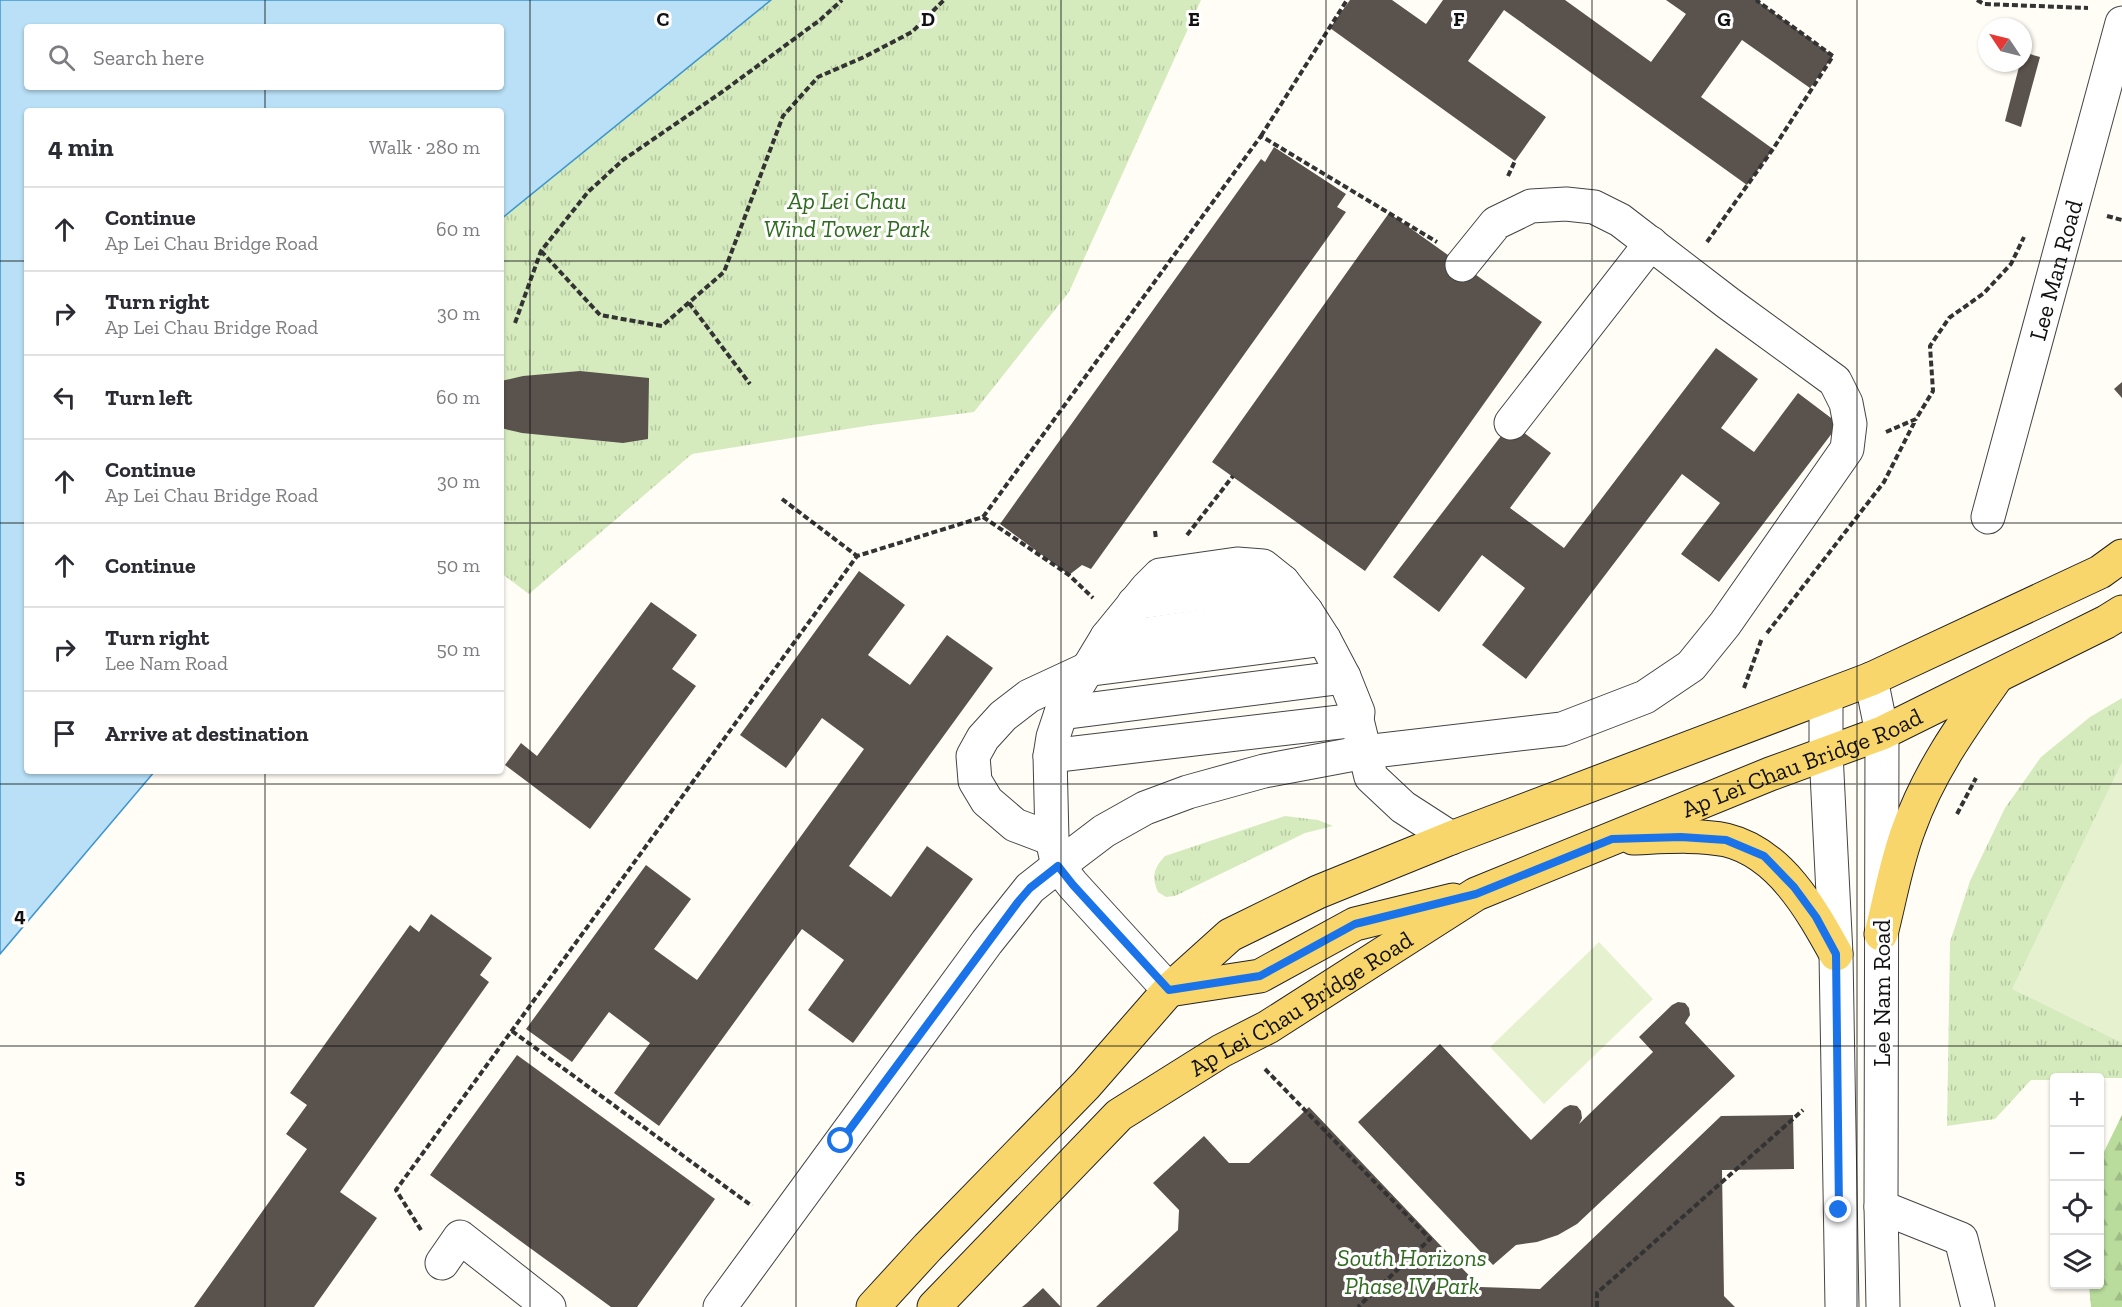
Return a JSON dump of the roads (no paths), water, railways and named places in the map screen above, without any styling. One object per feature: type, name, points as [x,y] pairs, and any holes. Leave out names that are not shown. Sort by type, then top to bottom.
[{"type":"main road","name":"Ap Lei Chau Bridge Road","points":[[873,1307],[928,1247],[1086,1085],[1169,990],[1230,935],[1318,892],[1451,838],[1826,698],[1871,679],[2100,572],[2122,556]]},
{"type":"main road","name":"Ap Lei Chau Bridge Road","points":[[934,1307],[1119,1115],[1221,1051],[1268,1028],[1476,894],[1770,774],[1882,733],[1917,714],[1998,677],[2122,612]]},
{"type":"main road","points":[[1881,934],[1908,830],[1928,781],[1956,734],[1998,677]]},
{"type":"main road","points":[[1612,839],[1681,837],[1726,840],[1764,856],[1794,887],[1836,954]]},
{"type":"main road","points":[[1169,990],[1260,976],[1355,924],[1476,894]]},
{"type":"street","name":"Lee Man Road","points":[[1988,517],[2122,23]]},
{"type":"street","points":[[720,1307],[940,1005],[1055,852],[1104,831],[1145,808],[1188,792],[1264,771],[1365,753],[1562,729],[1645,697],[1691,666],[1725,624],[1847,449],[1850,424],[1846,403],[1835,381],[1620,220],[1594,207],[1566,204],[1531,206],[1496,223],[1455,256]]},
{"type":"street","points":[[1510,423],[1651,243]]},
{"type":"street","points":[[1169,990],[1073,885],[1055,852],[1050,756],[1053,737],[1061,713],[1085,670],[1120,621],[1160,575],[1237,564],[1263,566],[1283,582],[1324,639],[1344,677],[1358,712],[1357,720],[1371,777],[1403,807],[1451,838]]},
{"type":"street","points":[[1120,621],[1140,635],[1306,611]]},
{"type":"street","points":[[1055,852],[1015,825],[987,801],[975,781],[973,756],[983,738],[1002,716],[1029,696],[1085,670],[1324,639]]},
{"type":"street","points":[[1061,713],[1344,677]]},
{"type":"street","name":"Lee Nam Road","points":[[1871,679],[1882,733],[1881,1208],[1883,1307]]},
{"type":"street","name":"Lee Nam Road","points":[[1826,698],[1826,753],[1836,954],[1842,1307]]},
{"type":"street","points":[[1050,756],[1357,720]]},
{"type":"street","points":[[1881,1208],[1961,1239],[1978,1307]]},
{"type":"street","points":[[442,1263],[460,1237],[549,1307]]},
{"type":"water","points":[[0,0],[771,0],[504,217],[504,108],[24,108],[24,774],[152,774],[0,954]]},
{"type":"park label","name":"Ap Lei Chau Wind Tower Park","points":[[847,214]]},
{"type":"park label","name":"South Horizons Phase IV Park","points":[[1412,1271]]}]
